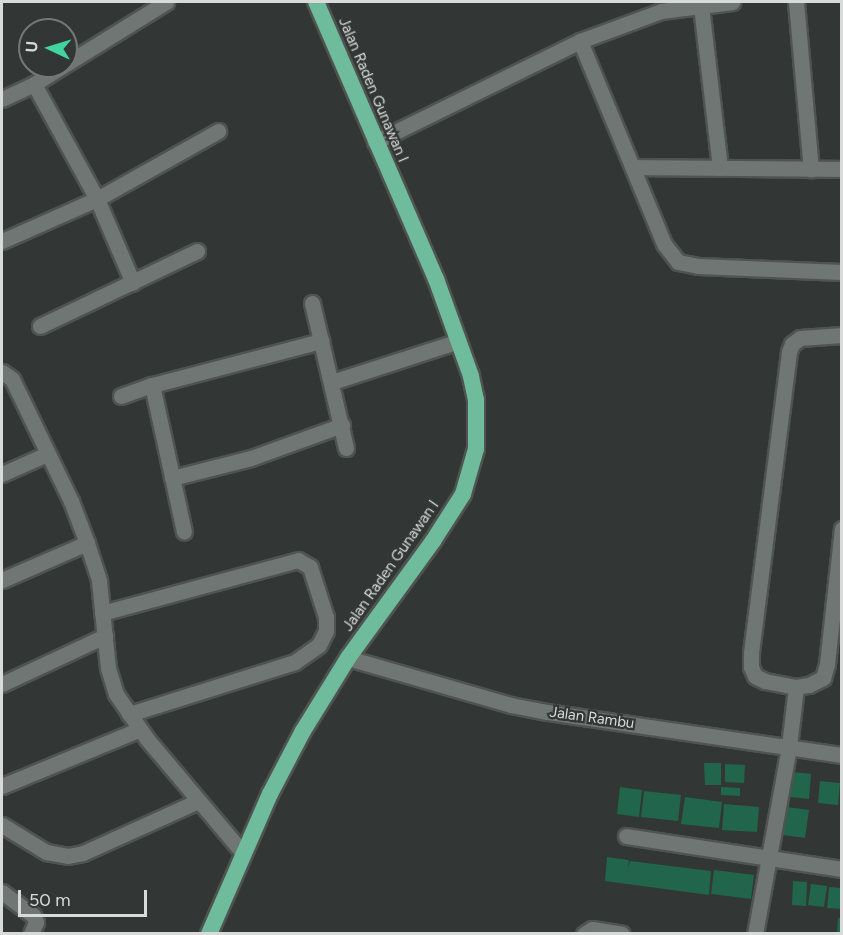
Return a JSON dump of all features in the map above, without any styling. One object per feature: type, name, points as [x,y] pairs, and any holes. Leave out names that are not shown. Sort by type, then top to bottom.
[{"type":"highway","name":"Jalan Raden Gunawan I","points":[[209,933],[270,794],[303,730],[348,658],[396,594],[463,494],[476,449],[477,423],[471,376],[459,341],[436,279],[316,2]]},
{"type":"street","points":[[78,56],[166,2]]},
{"type":"street","points":[[375,142],[580,41],[659,6],[700,6],[732,2]]},
{"type":"street","points":[[796,2],[811,169]]},
{"type":"street","points":[[700,6],[720,168]]},
{"type":"street","points":[[580,41],[664,244],[678,261],[698,266],[842,272]]},
{"type":"street","points":[[2,99],[43,78]]},
{"type":"street","points":[[34,84],[98,199],[133,283]]},
{"type":"street","points":[[2,241],[98,199],[218,131]]},
{"type":"street","points":[[633,167],[842,170]]},
{"type":"street","points":[[40,326],[197,251]]},
{"type":"street","points":[[312,303],[346,448]]},
{"type":"street","points":[[842,334],[800,338],[792,344],[789,352],[751,667],[755,676],[765,681],[796,687],[818,682],[823,678],[827,664],[842,529]]},
{"type":"street","points":[[121,396],[152,385],[321,341]]},
{"type":"street","points":[[332,382],[459,341]]},
{"type":"street","points":[[2,372],[12,379],[72,501],[87,543],[99,581],[112,682],[140,729],[243,854]]},
{"type":"street","points":[[152,385],[184,532]]},
{"type":"street","points":[[172,478],[251,458],[342,425]]},
{"type":"street","points":[[2,474],[47,454]]},
{"type":"street","points":[[2,580],[87,543]]},
{"type":"street","points":[[102,613],[298,560],[310,567],[326,617],[326,631],[319,645],[295,662],[129,714]]},
{"type":"street","points":[[2,684],[105,636]]},
{"type":"street","name":"Jalan Rambu","points":[[348,658],[511,705],[842,755]]},
{"type":"street","points":[[755,933],[789,746],[796,687]]},
{"type":"street","points":[[2,786],[140,729]]},
{"type":"street","points":[[2,825],[46,852],[68,856],[83,853],[198,801]]},
{"type":"street","points":[[626,836],[842,869]]},
{"type":"street","points":[[2,892],[33,915],[36,922],[31,933]]},
{"type":"street","points":[[584,933],[592,929],[622,933]]},
{"type":"building","points":[[704,763],[721,763],[721,785],[705,785]]},
{"type":"building","points":[[725,764],[745,765],[744,783],[725,782]]},
{"type":"building","points":[[793,772],[811,774],[809,799],[790,797]]},
{"type":"building","points":[[820,781],[840,783],[838,805],[818,803]]},
{"type":"building","points":[[620,787],[642,790],[639,817],[617,814]]},
{"type":"building","points":[[721,787],[740,788],[740,796],[721,795]]},
{"type":"building","points":[[644,791],[681,795],[678,821],[641,817]]},
{"type":"building","points":[[685,797],[722,802],[719,828],[681,824]]},
{"type":"building","points":[[724,804],[759,807],[757,832],[722,830]]},
{"type":"building","points":[[787,807],[809,810],[805,838],[783,835]]},
{"type":"building","points":[[607,857],[629,860],[628,868],[630,861],[711,871],[709,895],[605,881]]},
{"type":"building","points":[[714,870],[754,875],[751,899],[711,894]]},
{"type":"building","points":[[793,881],[807,882],[806,906],[792,905]]},
{"type":"building","points":[[811,884],[827,886],[824,907],[808,905]]},
{"type":"building","points":[[829,887],[842,888],[842,909],[827,908]]},
{"type":"building","points":[[838,918],[842,918],[842,934],[837,934]]}]
